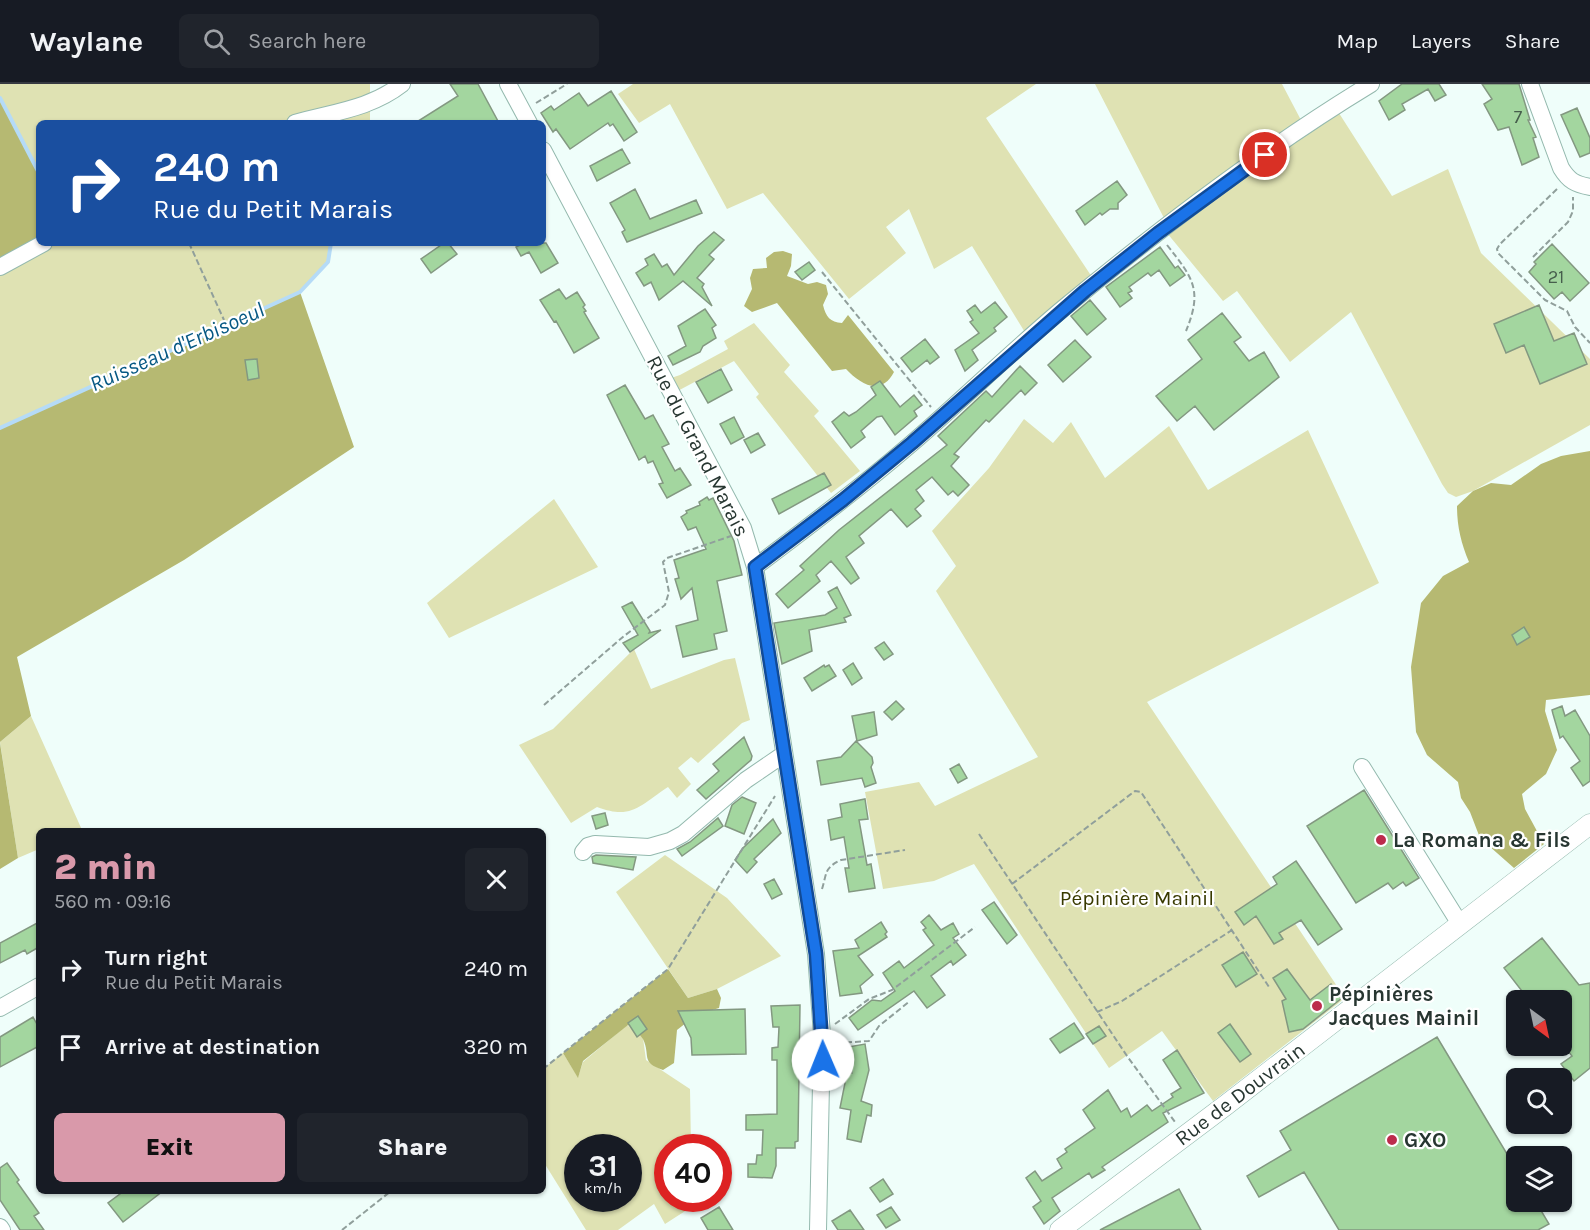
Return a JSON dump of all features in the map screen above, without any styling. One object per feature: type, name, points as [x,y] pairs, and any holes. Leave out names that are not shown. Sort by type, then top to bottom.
[{"type":"main road","name":"Rue de Douvrain","points":[[1060,1230],[1186,1136],[1590,824]]},
{"type":"street","points":[[307,120],[370,104],[402,84]]},
{"type":"street","points":[[508,84],[526,117]]},
{"type":"street","points":[[755,567],[843,500],[1059,313],[1158,233],[1300,129],[1371,84]]},
{"type":"street","points":[[1530,84],[1561,168],[1570,180],[1590,187]]},
{"type":"street","name":"Rue du Grand Marais","points":[[546,156],[743,528],[755,567],[816,954],[822,1036],[818,1230]]},
{"type":"street","points":[[0,267],[38,246]]},
{"type":"street","points":[[583,852],[596,844],[649,847],[670,841],[683,834],[746,780],[784,754]]},
{"type":"street","points":[[1362,767],[1460,924]]},
{"type":"street","points":[[0,1008],[36,988]]},
{"type":"path","points":[[526,117],[567,84]]},
{"type":"path","points":[[1533,257],[1571,217],[1570,180]]},
{"type":"path","points":[[1570,180],[1497,249],[1501,259],[1545,300],[1567,311],[1575,327],[1590,343]]},
{"type":"path","points":[[1158,233],[1188,272],[1193,286],[1195,311],[1186,331]]},
{"type":"path","points":[[190,246],[224,320]]},
{"type":"path","points":[[822,272],[940,418]]},
{"type":"path","points":[[544,705],[665,604],[669,592],[662,567],[667,558],[731,536]]},
{"type":"path","points":[[546,1067],[668,969],[787,775]]},
{"type":"path","points":[[1012,884],[1135,791],[1141,792],[1269,987]]},
{"type":"path","points":[[979,834],[1097,1012],[1186,1136]]},
{"type":"path","points":[[807,897],[822,889],[827,868],[841,860],[905,850]]},
{"type":"path","points":[[822,1036],[870,999],[892,990],[975,927]]},
{"type":"path","points":[[1097,1012],[1122,1001],[1232,930]]},
{"type":"path","points":[[822,1036],[869,1041],[879,1026],[910,1001]]},
{"type":"path","points":[[342,1230],[387,1194]]},
{"type":"green space","points":[[0,84],[370,84],[370,120],[36,120],[36,246],[331,246],[328,262],[300,292],[0,428]]},
{"type":"green space","points":[[633,84],[1036,84],[986,118],[1092,277],[1026,334],[972,246],[934,269],[909,209],[886,227],[906,253],[849,299],[763,193],[727,209],[670,104],[639,123],[618,94]]},
{"type":"green space","points":[[1095,84],[1282,84],[1302,122],[1165,220]]},
{"type":"green space","points":[[0,98],[36,167],[36,245],[0,267]]},
{"type":"green space","points":[[1337,110],[1392,196],[1448,169],[1481,253],[1590,359],[1590,425],[1473,491],[1456,497],[1448,493],[1442,484],[1351,312],[1290,362],[1237,291],[1223,301],[1167,233]]},
{"type":"green space","points":[[783,251],[792,254],[787,276],[808,284],[817,282],[826,285],[828,294],[823,305],[827,316],[842,323],[848,315],[894,372],[889,380],[877,386],[870,386],[846,369],[832,371],[777,303],[752,312],[744,306],[752,289],[750,278],[753,269],[767,268],[766,258],[774,252]]},
{"type":"green space","points":[[300,292],[354,447],[184,560],[17,657],[31,716],[0,742],[0,428]]},
{"type":"green space","points":[[754,323],[790,365],[784,372],[819,411],[814,416],[860,471],[831,493],[756,397],[759,394],[734,361],[672,394],[665,380],[680,375],[728,349],[724,341]]},
{"type":"green space","name":"Pépinière Mainil","points":[[1024,419],[1053,443],[1071,422],[1105,478],[1169,426],[1208,490],[1308,430],[1379,583],[1147,702],[1345,998],[1213,1101],[1162,1031],[1109,1068],[974,864],[934,881],[883,889],[865,792],[919,782],[935,806],[1038,757],[936,591],[956,566],[932,531],[989,468]]},
{"type":"green space","points":[[1590,451],[1590,695],[1546,700],[1545,711],[1557,750],[1546,774],[1522,794],[1525,809],[1544,844],[1514,868],[1480,838],[1470,812],[1461,798],[1458,782],[1427,755],[1416,732],[1411,667],[1421,603],[1443,576],[1469,562],[1460,534],[1457,506],[1473,491],[1491,483],[1511,485],[1541,464],[1561,456]]},
{"type":"green space","points":[[554,499],[598,567],[449,638],[427,603]]},
{"type":"green space","points":[[634,649],[651,689],[724,660],[735,658],[750,720],[742,723],[698,763],[691,757],[678,768],[691,784],[677,798],[668,787],[635,809],[619,812],[597,807],[571,823],[519,745],[553,729]]},
{"type":"green space","points":[[31,716],[81,828],[36,828],[36,850],[18,858],[0,742]]},
{"type":"green space","points":[[0,743],[18,858],[0,869]]},
{"type":"green space","points":[[665,855],[727,898],[781,956],[717,989],[688,998],[616,892]]},
{"type":"green space","points":[[668,969],[688,998],[717,989],[721,998],[719,1008],[696,1015],[677,1030],[674,1063],[663,1070],[651,1064],[647,1058],[643,1039],[628,1025],[583,1061],[578,1078],[563,1053]]},
{"type":"green space","points":[[627,1025],[643,1038],[646,1060],[690,1089],[691,1134],[654,1134],[654,1204],[618,1230],[586,1230],[575,1212],[642,1212],[642,1134],[564,1134],[564,1195],[546,1166],[546,1067],[563,1053],[578,1077],[583,1062]]},
{"type":"green space","points":[[658,1212],[684,1212],[665,1224]]},
{"type":"building","points":[[450,84],[478,84],[497,120],[420,120],[458,96]]},
{"type":"building","points":[[1402,84],[1439,84],[1446,95],[1435,101],[1428,89],[1402,104],[1405,110],[1389,120],[1379,101]]},
{"type":"building","points":[[1482,84],[1519,84],[1530,120],[1528,120],[1536,137],[1533,138],[1539,157],[1522,165],[1509,127],[1498,130],[1484,104],[1492,99]]},
{"type":"building","points":[[611,91],[637,132],[624,141],[613,124],[610,126],[608,123],[570,149],[556,129],[553,132],[541,113],[551,106],[554,110],[579,93],[588,106]]},
{"type":"building","points":[[1577,108],[1590,138],[1590,153],[1580,157],[1561,115]]},
{"type":"building","points":[[622,149],[630,163],[597,181],[590,166]]},
{"type":"building","points":[[1117,181],[1127,195],[1118,203],[1118,209],[1110,209],[1102,215],[1100,213],[1085,225],[1076,211]]},
{"type":"building","points":[[635,189],[650,219],[696,200],[702,213],[627,242],[622,232],[625,230],[610,203]]},
{"type":"building","points":[[714,232],[724,240],[709,255],[714,259],[697,278],[704,284],[702,287],[712,306],[683,281],[659,300],[651,282],[644,286],[636,273],[648,265],[645,259],[654,254],[662,267],[667,264],[674,275],[698,246]]},
{"type":"building","points":[[546,243],[558,263],[541,273],[529,252],[521,256],[516,247],[546,246]]},
{"type":"building","points":[[1552,244],[1589,283],[1570,301],[1562,292],[1554,299],[1529,272],[1536,264],[1534,262]]},
{"type":"building","points":[[440,246],[450,246],[457,254],[431,273],[421,259]]},
{"type":"building","points":[[1160,247],[1175,268],[1178,266],[1185,275],[1170,286],[1159,270],[1151,276],[1148,273],[1129,287],[1132,291],[1128,293],[1132,298],[1120,307],[1106,287]]},
{"type":"building","points":[[809,262],[815,270],[802,280],[795,272]]},
{"type":"building","points":[[559,289],[566,299],[577,292],[585,305],[583,307],[586,311],[584,312],[599,338],[574,353],[556,321],[554,322],[540,300]]},
{"type":"building","points":[[1090,300],[1106,319],[1087,335],[1071,316]]},
{"type":"building","points":[[995,302],[1007,317],[994,328],[996,331],[972,350],[978,360],[965,371],[955,350],[979,333],[970,322],[973,320],[967,311],[975,305],[981,313]]},
{"type":"building","points":[[1539,305],[1554,341],[1574,333],[1587,364],[1540,384],[1524,345],[1506,353],[1494,324]]},
{"type":"building","points":[[705,309],[716,325],[712,328],[716,338],[703,346],[700,352],[673,365],[668,356],[686,346],[678,326]]},
{"type":"building","points":[[1222,313],[1241,337],[1234,342],[1249,361],[1264,352],[1279,377],[1214,430],[1195,406],[1177,421],[1156,396],[1202,359],[1188,340]]},
{"type":"building","points":[[925,339],[939,357],[930,364],[927,360],[912,372],[901,358]]},
{"type":"building","points":[[1075,340],[1091,357],[1063,382],[1048,365]]},
{"type":"building","points":[[257,359],[259,378],[248,380],[245,360]]},
{"type":"building","points":[[1020,366],[1037,383],[1025,395],[1021,390],[989,422],[986,420],[954,454],[959,457],[951,466],[969,485],[958,496],[953,491],[948,495],[932,477],[916,490],[924,501],[915,509],[921,516],[907,527],[891,509],[859,536],[864,543],[846,557],[859,578],[851,584],[831,561],[816,575],[820,581],[788,608],[776,594],[804,570],[800,566],[839,530],[947,445],[938,436],[986,391],[992,397]]},
{"type":"building","points":[[721,369],[732,390],[708,403],[696,382]]},
{"type":"building","points":[[880,381],[900,407],[914,395],[922,405],[914,411],[917,416],[895,435],[882,416],[877,417],[861,431],[865,437],[851,448],[832,422],[844,412],[849,416],[856,412],[876,395],[871,387]]},
{"type":"building","points":[[625,385],[645,419],[653,415],[669,444],[662,447],[675,471],[680,468],[691,485],[667,498],[659,484],[663,483],[653,461],[648,463],[645,456],[639,460],[607,395]]},
{"type":"building","points":[[734,417],[744,437],[731,444],[720,424]]},
{"type":"building","points":[[758,433],[765,445],[751,453],[744,440]]},
{"type":"building","points":[[824,473],[831,485],[779,514],[772,499]]},
{"type":"building","points":[[707,497],[709,500],[713,498],[734,541],[742,575],[717,581],[727,631],[714,634],[717,649],[683,657],[676,626],[698,620],[692,588],[681,599],[675,579],[679,578],[674,560],[706,549],[696,527],[688,530],[681,517],[687,513],[686,511],[700,505],[699,502]]},
{"type":"building","points":[[837,587],[851,615],[844,618],[846,622],[809,630],[812,651],[782,664],[774,623],[825,615],[837,608],[828,592]]},
{"type":"building","points":[[632,602],[650,631],[649,633],[661,630],[630,652],[623,643],[638,635],[622,607]]},
{"type":"building","points":[[1524,627],[1530,637],[1517,645],[1512,635]]},
{"type":"building","points":[[884,642],[893,654],[884,660],[875,648]]},
{"type":"building","points":[[853,663],[862,678],[852,685],[843,670]]},
{"type":"building","points":[[824,665],[825,667],[829,665],[836,676],[812,691],[804,678]]},
{"type":"building","points":[[896,701],[904,709],[892,720],[884,712]]},
{"type":"building","points":[[1562,706],[1565,716],[1575,710],[1590,736],[1590,781],[1583,786],[1571,768],[1580,761],[1563,736],[1560,738],[1553,714],[1552,710]]},
{"type":"building","points":[[874,712],[877,735],[857,741],[852,716]]},
{"type":"building","points":[[744,737],[752,756],[751,760],[706,799],[697,790],[719,771],[713,764]]},
{"type":"building","points":[[856,741],[872,757],[871,767],[876,783],[865,787],[862,778],[821,785],[817,761],[841,757]]},
{"type":"building","points":[[959,764],[967,778],[958,783],[950,769]]},
{"type":"building","points":[[1364,790],[1419,878],[1406,886],[1403,882],[1393,889],[1388,883],[1356,903],[1307,826]]},
{"type":"building","points":[[742,797],[756,803],[744,834],[725,826],[732,805]]},
{"type":"building","points":[[865,799],[868,819],[859,820],[867,865],[871,864],[875,888],[849,892],[845,868],[849,868],[844,837],[831,840],[828,820],[842,817],[840,804]]},
{"type":"building","points":[[605,813],[608,825],[596,829],[592,816]]},
{"type":"building","points":[[718,818],[723,826],[682,856],[677,849],[690,842]]},
{"type":"building","points":[[773,819],[781,833],[754,859],[757,862],[747,873],[735,860],[743,848]]},
{"type":"building","points":[[596,855],[636,857],[633,870],[593,863],[592,857]]},
{"type":"building","points":[[1296,861],[1342,929],[1318,945],[1301,920],[1279,933],[1283,939],[1274,944],[1256,916],[1244,925],[1235,912],[1277,884],[1273,877]]},
{"type":"building","points":[[774,879],[782,894],[772,899],[764,884]]},
{"type":"building","points":[[994,902],[1017,935],[1007,944],[982,910]]},
{"type":"building","points":[[929,915],[941,930],[953,923],[959,934],[953,938],[966,955],[953,965],[951,961],[931,976],[945,995],[927,1008],[914,991],[858,1030],[849,1018],[872,1000],[881,1001],[895,991],[883,973],[899,961],[904,968],[934,945],[923,930],[926,928],[921,922]]},
{"type":"building","points":[[881,922],[887,932],[885,934],[887,937],[858,956],[873,975],[860,986],[862,993],[840,996],[833,951],[859,948],[855,940]]},
{"type":"building","points":[[36,924],[36,949],[27,954],[25,950],[0,963],[0,943]]},
{"type":"building","points":[[1542,938],[1579,985],[1590,983],[1590,1068],[1574,1081],[1572,1068],[1564,1068],[1561,1064],[1572,1056],[1572,990],[1521,990],[1504,968]]},
{"type":"building","points":[[1243,952],[1257,974],[1236,987],[1222,965]]},
{"type":"building","points":[[1287,969],[1310,1000],[1331,984],[1342,998],[1303,1029],[1289,1032],[1282,1001],[1286,999],[1273,978]]},
{"type":"building","points":[[800,1005],[798,1141],[795,1142],[795,1148],[776,1148],[776,1166],[772,1178],[748,1177],[748,1164],[756,1164],[757,1155],[762,1155],[763,1130],[746,1130],[746,1115],[777,1114],[777,1060],[772,1060],[772,1048],[778,1047],[779,1027],[773,1027],[771,1006]]},
{"type":"building","points":[[745,1009],[746,1054],[692,1055],[691,1038],[678,1011]]},
{"type":"building","points":[[638,1016],[647,1029],[637,1037],[628,1023]]},
{"type":"building","points":[[33,1017],[36,1022],[36,1048],[0,1067],[0,1037]]},
{"type":"building","points":[[1074,1023],[1084,1038],[1060,1053],[1050,1039]]},
{"type":"building","points":[[1230,1024],[1251,1054],[1240,1062],[1218,1033]]},
{"type":"building","points":[[1099,1026],[1106,1036],[1093,1044],[1086,1034]]},
{"type":"building","name":"GXO","points":[[1437,1037],[1506,1152],[1506,1212],[1542,1212],[1549,1224],[1538,1230],[1339,1230],[1304,1172],[1259,1197],[1247,1176],[1291,1150],[1280,1131]]},
{"type":"building","points":[[865,1044],[869,1070],[861,1101],[872,1105],[871,1116],[867,1115],[861,1142],[847,1139],[851,1110],[840,1108],[847,1073],[852,1073],[848,1047]]},
{"type":"building","points":[[1177,1050],[1204,1093],[1163,1113],[1168,1122],[1102,1167],[1105,1170],[1092,1178],[1089,1173],[1052,1198],[1060,1211],[1044,1224],[1033,1207],[1041,1201],[1026,1178],[1035,1171],[1042,1181],[1062,1168],[1057,1159],[1067,1152],[1065,1149],[1095,1128],[1083,1110],[1108,1090],[1121,1112],[1127,1108],[1131,1117],[1147,1105],[1152,1111],[1173,1097],[1171,1094],[1181,1088],[1163,1060]]},
{"type":"building","points":[[7,1163],[19,1180],[17,1182],[39,1213],[34,1216],[44,1230],[20,1230],[0,1200],[0,1168]]},
{"type":"building","points":[[883,1179],[893,1194],[880,1202],[870,1188]]},
{"type":"building","points":[[1179,1189],[1201,1230],[1100,1230]]},
{"type":"building","points":[[120,1194],[159,1194],[123,1222],[108,1203]]},
{"type":"building","points":[[891,1207],[900,1220],[886,1228],[877,1215]]},
{"type":"building","points":[[850,1210],[864,1230],[838,1230],[832,1221]]},
{"type":"building","points":[[711,1212],[722,1212],[733,1230],[708,1230],[701,1218]]},
{"type":"waterway","points":[[0,98],[36,167]]},
{"type":"waterway","name":"Ruisseau d'Erbisoeul","points":[[0,428],[300,292],[328,262],[331,246]]},
{"type":"place","name":"La Romana & Fils","points":[[1381,840]]},
{"type":"place","name":"Pépinières Jacques Mainil","points":[[1317,1006]]},
{"type":"place","name":"GXO","points":[[1392,1140]]},
{"type":"route","points":[[823,1060],[816,954],[755,567],[843,500],[912,443],[1085,291],[1158,233],[1265,155]]}]
